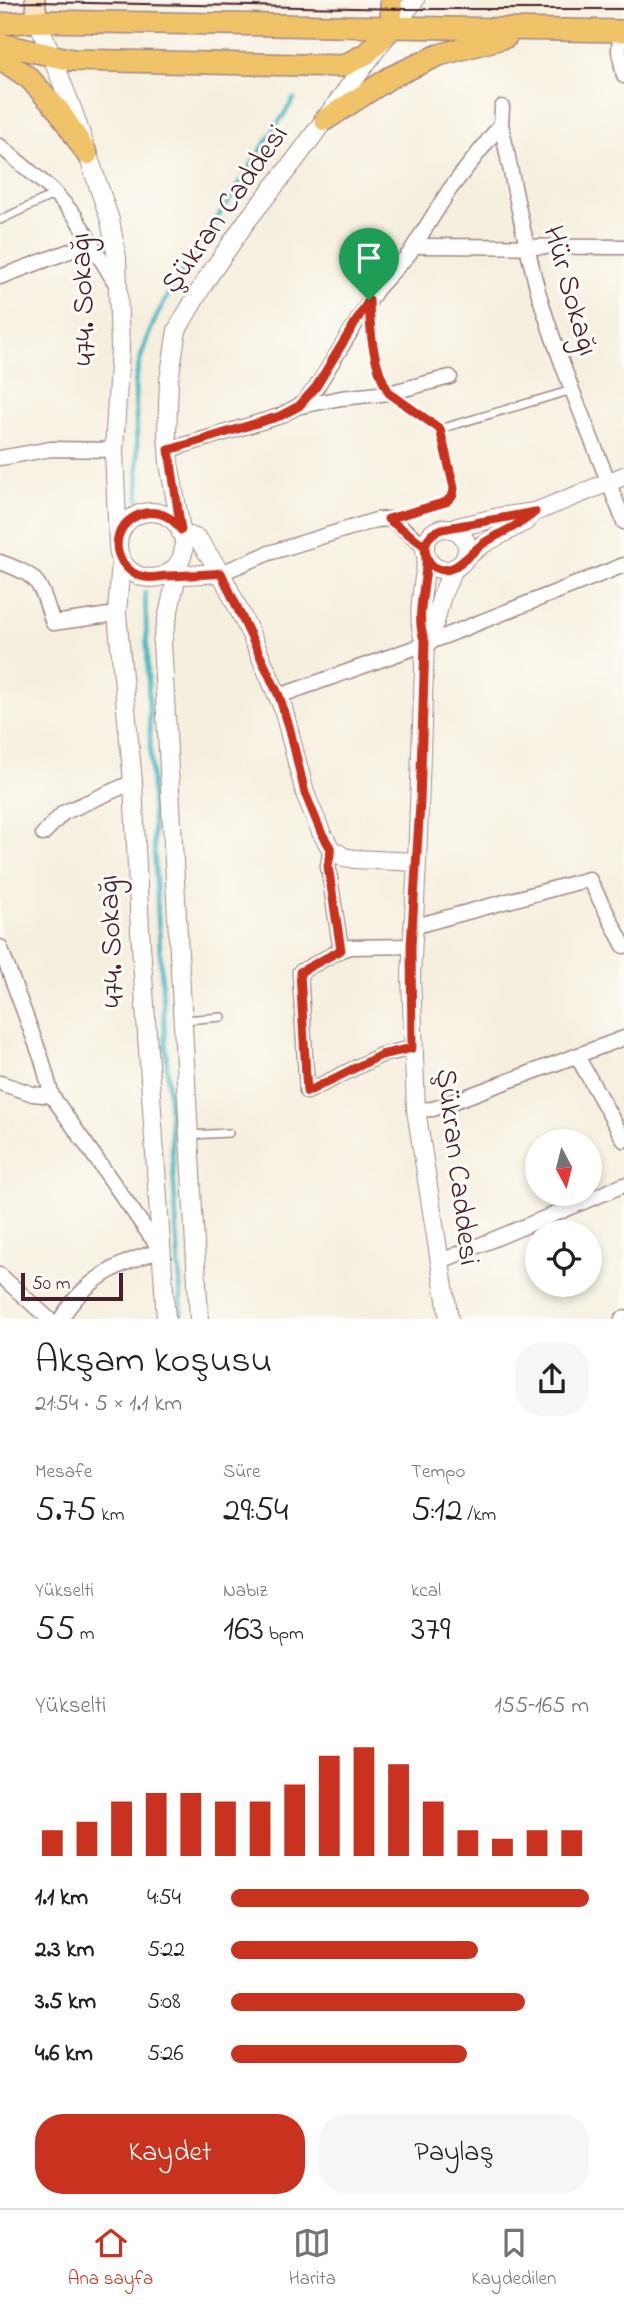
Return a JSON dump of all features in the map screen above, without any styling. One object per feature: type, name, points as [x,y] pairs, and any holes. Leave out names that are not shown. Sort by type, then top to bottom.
[{"type":"main road","points":[[0,44],[72,60],[343,66],[366,54],[392,28],[390,0]]},
{"type":"main road","points":[[0,24],[36,10],[392,28],[622,31]]},
{"type":"main road","points":[[325,120],[391,77],[439,55],[536,31]]},
{"type":"main road","points":[[0,58],[29,78],[44,94],[59,111],[87,154]]},
{"type":"street","name":"Şükran Caddesi","points":[[181,531],[169,450],[169,380],[177,330],[225,250],[415,0]]},
{"type":"street","name":"474. Sokağı","points":[[36,10],[110,220],[117,258],[120,348],[114,450],[119,552],[117,614],[133,782],[166,1319]]},
{"type":"street","points":[[622,31],[618,51],[624,76]]},
{"type":"street","name":"Hür Sokağı","points":[[502,107],[501,124],[526,245],[551,332],[572,390],[616,479],[624,522]]},
{"type":"street","points":[[299,406],[316,387],[369,300],[414,246],[450,189],[501,124]]},
{"type":"street","points":[[0,146],[55,194],[75,216],[119,288]]},
{"type":"street","points":[[0,277],[91,243]]},
{"type":"street","points":[[414,246],[624,247]]},
{"type":"street","points":[[169,450],[280,416],[299,406],[389,393],[450,376]]},
{"type":"street","points":[[0,458],[51,449],[114,450]]},
{"type":"street","points":[[425,643],[421,621],[426,552],[432,534],[442,529],[535,512],[616,479]]},
{"type":"street","points":[[199,1319],[162,642],[172,571],[184,546],[176,523],[163,514],[140,513],[122,528],[119,552],[125,566],[146,578],[172,571],[221,573],[269,553],[376,520],[388,519],[426,552],[437,568],[447,570],[483,544],[526,521],[535,512]]},
{"type":"street","points":[[425,643],[435,622],[442,595],[466,547],[460,534],[450,529]]},
{"type":"street","points":[[181,531],[198,539],[221,573],[279,696],[305,793],[331,849],[344,857],[354,859],[417,862]]},
{"type":"street","points":[[0,562],[37,580],[53,622],[117,614]]},
{"type":"street","points":[[279,696],[425,643],[624,565]]},
{"type":"street","name":"Şükran Caddesi","points":[[425,643],[417,862],[411,946],[412,1048],[416,1110],[449,1319]]},
{"type":"street","points":[[43,834],[63,813],[133,782]]},
{"type":"street","points":[[331,849],[328,866],[341,950]]},
{"type":"street","points":[[412,927],[589,879],[624,946]]},
{"type":"street","points":[[411,946],[350,947],[300,972],[307,1092],[381,1055],[412,1048]]},
{"type":"street","points":[[0,947],[42,1060],[51,1096],[161,1251],[129,1260],[113,1268],[88,1286],[65,1313],[51,1319],[0,1275]]},
{"type":"street","points":[[416,1110],[433,1109],[624,1038]]},
{"type":"street","points":[[577,1056],[624,1140]]},
{"type":"street","points":[[0,1083],[51,1096]]},
{"type":"street","points":[[439,1262],[624,1185]]},
{"type":"lane","points":[[0,220],[55,194]]},
{"type":"lane","points":[[440,429],[572,390]]},
{"type":"lane","points":[[388,519],[446,502],[453,495],[454,488],[440,429],[389,393]]},
{"type":"lane","points":[[181,1020],[222,1017]]},
{"type":"lane","points":[[188,1136],[229,1133]]},
{"type":"path","points":[[369,300],[369,322],[376,359],[380,376],[389,393]]},
{"type":"waterway","points":[[139,505],[135,384],[147,338],[179,276],[294,99]]},
{"type":"waterway","points":[[145,593],[154,848],[182,1319]]},
{"type":"tram line","points":[[0,3],[624,9]]},
{"type":"route","points":[[369,300],[316,387],[299,406],[280,416],[169,450],[181,530],[163,514],[140,513],[122,528],[118,544],[118,552],[125,566],[131,572],[146,578],[221,573],[279,696],[305,793],[331,849],[328,866],[341,950],[300,972],[307,1092],[381,1055],[412,1048],[411,946],[422,746],[425,642],[421,621],[427,557],[426,542],[435,531],[442,529],[522,512],[535,512],[526,521],[483,544],[458,566],[447,570],[433,566],[428,560],[427,557],[425,550],[425,546],[388,519],[446,502],[451,499],[454,488],[440,429],[389,393],[384,385],[372,343],[369,300]]}]
